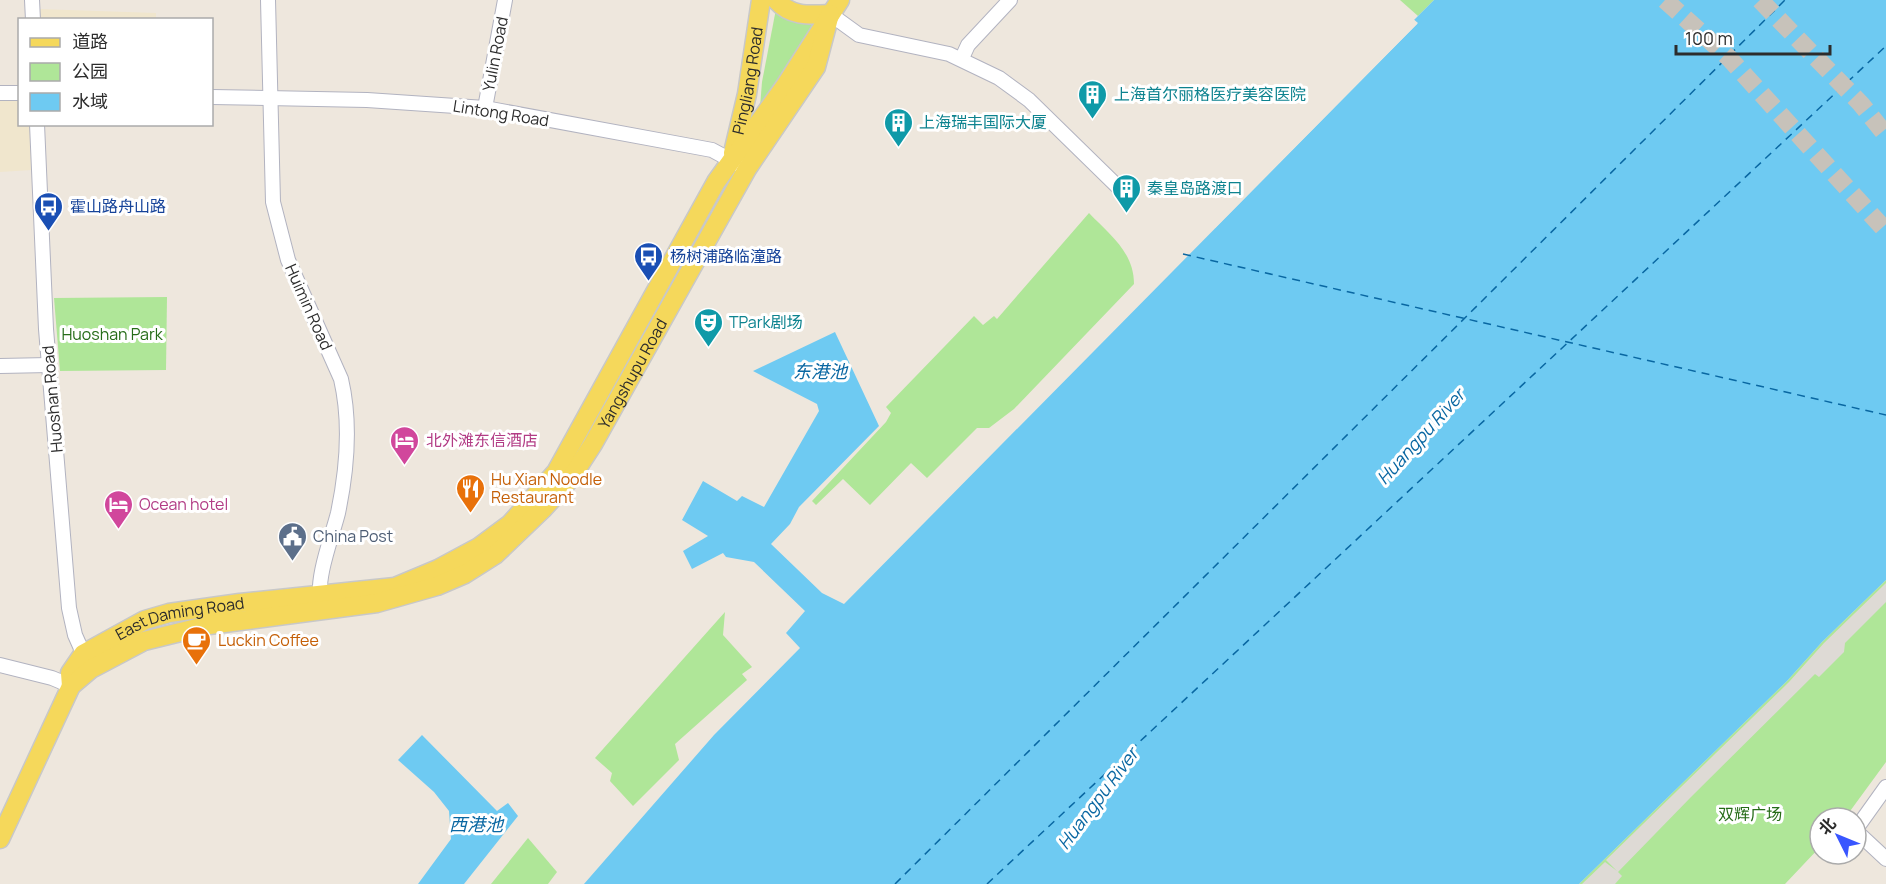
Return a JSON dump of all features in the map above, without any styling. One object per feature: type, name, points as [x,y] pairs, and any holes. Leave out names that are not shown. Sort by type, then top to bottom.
[{"type":"main road","name":"Pingliang Road","points":[[739,165],[747,94],[762,0]]},
{"type":"main road","points":[[776,0],[789,12],[805,15],[835,7]]},
{"type":"main road","name":"Yangshupu Road","points":[[321,603],[395,587],[438,569],[479,547],[510,524],[535,498],[556,472],[739,165],[816,67],[835,7]]},
{"type":"main road","name":"East Daming Road","points":[[0,839],[70,686],[87,662],[144,641],[209,625],[321,603]]},
{"type":"street","points":[[32,0],[33,18]]},
{"type":"street","name":"Huimin Road","points":[[268,0],[268,98],[273,202],[288,260],[342,379],[346,400],[344,484],[321,603]]},
{"type":"street","name":"Yulin Road","points":[[485,108],[505,0]]},
{"type":"street","points":[[962,58],[968,45],[1010,0]]},
{"type":"street","points":[[835,7],[859,35],[962,58],[999,78],[1029,100],[1117,186]]},
{"type":"street","points":[[0,93],[18,93]]},
{"type":"street","name":"Lintong Road","points":[[213,97],[379,100],[485,108],[712,150],[739,165]]},
{"type":"street","name":"Huoshan Road","points":[[37,126],[49,365],[69,608],[75,635],[87,662]]},
{"type":"street","points":[[0,366],[49,365]]},
{"type":"street","points":[[0,665],[52,678],[70,686]]},
{"type":"street","points":[[1868,813],[1886,787]]},
{"type":"street","points":[[1868,842],[1886,859]]},
{"type":"shaded area","points":[[39,9],[156,13],[156,18],[40,18]]},
{"type":"shaded area","points":[[18,99],[18,126],[30,126],[32,170],[0,172],[0,100]]},
{"type":"shaded area","points":[[1886,583],[1886,602],[1845,643],[1844,652],[1819,677],[1815,674],[1691,797],[1618,872],[1622,876],[1615,884],[1582,884],[1605,862],[1617,871],[1606,860],[1789,682],[1824,643]]},
{"type":"green space","points":[[1400,0],[1434,0],[1418,16]]},
{"type":"green space","points":[[776,9],[813,24],[760,107],[762,82]]},
{"type":"green space","points":[[1089,213],[1125,253],[1130,262],[1134,284],[1014,409],[989,428],[977,428],[927,478],[911,463],[870,505],[843,479],[816,505],[812,501],[886,422],[891,413],[886,407],[974,316],[983,325],[994,316],[997,319]]},
{"type":"green space","name":"Huoshan Park","points":[[167,297],[166,370],[60,371],[54,298]]},
{"type":"green space","name":"双辉广场","points":[[1886,580],[1886,762],[1854,806],[1808,806],[1808,860],[1785,884],[1579,884],[1787,681],[1822,642]]},
{"type":"green space","points":[[725,612],[723,635],[752,667],[742,674],[747,680],[675,744],[679,760],[633,806],[610,781],[612,773],[595,758]]},
{"type":"green space","points":[[528,838],[557,872],[548,884],[491,884]]},
{"type":"water","points":[[1434,0],[1886,0],[1886,580],[1822,642],[1787,681],[1579,884],[584,884],[714,735],[800,648],[786,633],[805,611],[754,562],[726,557],[723,553],[692,569],[683,551],[708,536],[682,520],[703,481],[737,501],[742,496],[764,507],[819,411],[817,404],[753,371],[835,332],[879,426],[799,507],[790,524],[771,544],[822,593],[844,604],[1417,24],[1414,20]]},
{"type":"water","name":"西港池","points":[[422,735],[497,811],[508,803],[518,816],[464,884],[418,884],[451,839],[449,811],[434,792],[398,760]]},
{"type":"pier","points":[[1412,18],[1418,23],[1215,228],[1213,227],[1413,24]]},
{"type":"ferry route","points":[[895,884],[1785,0]]},
{"type":"ferry route","points":[[987,884],[1886,46]]},
{"type":"ferry route","points":[[1183,254],[1886,415]]},
{"type":"tunnel","points":[[1665,0],[1729,58],[1886,231]]},
{"type":"tunnel","points":[[1760,0],[1861,104],[1886,135]]},
{"type":"place","name":"上海首尔丽格医疗美容医院","points":[[1093,120]]},
{"type":"place","name":"上海瑞丰国际大厦","points":[[898,148]]},
{"type":"place","name":"秦皇岛路渡口","points":[[1126,214]]},
{"type":"place","name":"霍山路舟山路","points":[[49,232]]},
{"type":"place","name":"杨树浦路临潼路","points":[[649,282]]},
{"type":"place","name":"TPark剧场","points":[[708,348]]},
{"type":"place","name":"北外滩东信酒店","points":[[405,466]]},
{"type":"place","name":"Hu Xian Noodle Restaurant","points":[[470,514]]},
{"type":"place","name":"Ocean hotel","points":[[118,530]]},
{"type":"place","name":"China Post","points":[[292,562]]},
{"type":"place","name":"Luckin Coffee","points":[[197,666]]},
{"type":"water label","name":"东港池","points":[[820,372]]},
{"type":"water label","name":"Huangpu River","points":[[1421,437]]},
{"type":"water label","name":"Huangpu River","points":[[1098,799]]}]
